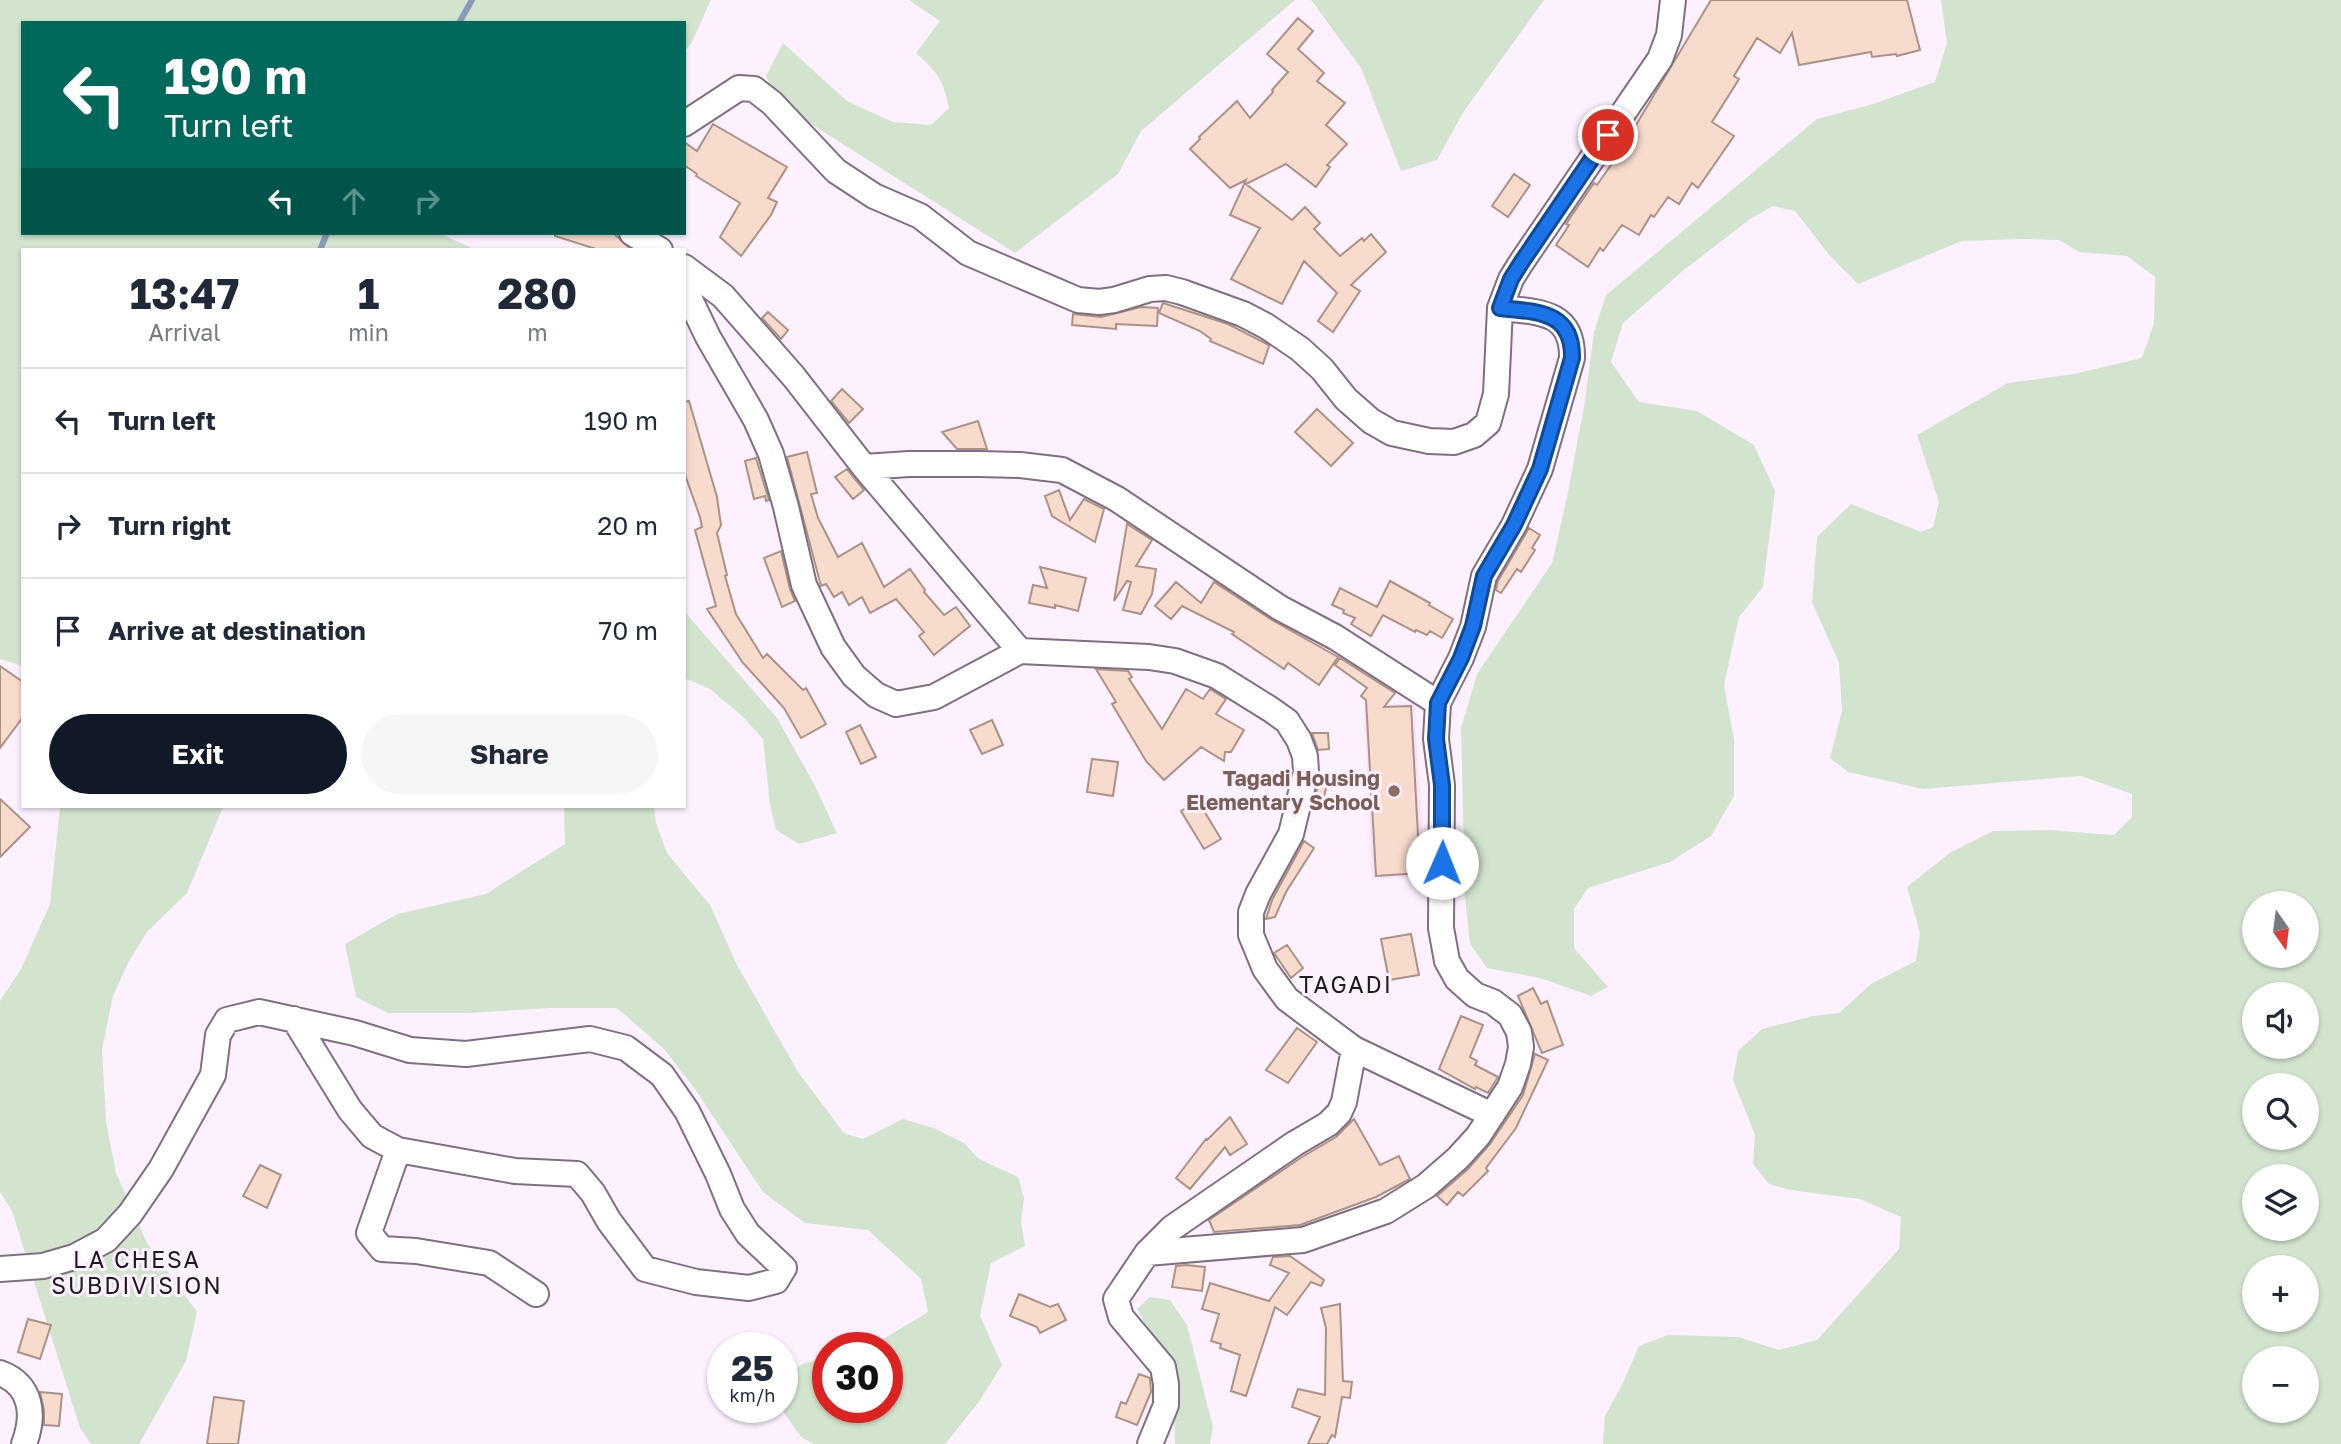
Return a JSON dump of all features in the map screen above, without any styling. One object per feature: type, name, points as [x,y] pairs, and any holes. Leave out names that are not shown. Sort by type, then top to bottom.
[{"type":"street","points":[[686,123],[739,88],[754,89],[772,103],[836,171],[874,196],[920,216],[968,253],[1078,300],[1114,300],[1150,289],[1166,288],[1243,314],[1300,349],[1322,369],[1346,399],[1371,421],[1392,433],[1429,441],[1454,442],[1475,435],[1488,424],[1496,394],[1500,308],[1511,279],[1660,59],[1669,35],[1673,0]]},
{"type":"street","points":[[635,235],[657,248]]},
{"type":"street","points":[[686,268],[723,296],[794,377],[864,467],[1020,651]]},
{"type":"street","points":[[686,291],[771,454],[804,585],[833,647],[854,676],[876,695],[896,704],[934,697],[1020,651],[1149,657],[1175,661],[1217,676],[1287,721],[1305,756],[1306,772],[1291,834],[1251,912],[1251,935],[1265,970],[1287,999],[1354,1049],[1492,1115]]},
{"type":"street","points":[[1147,1253],[1303,1240],[1385,1211],[1426,1186],[1458,1158],[1478,1136],[1510,1087],[1521,1047],[1519,1032],[1510,1015],[1493,1002],[1475,995],[1457,979],[1447,961],[1441,928],[1442,785],[1436,739],[1438,703],[1461,658],[1473,626],[1484,576],[1514,525],[1540,469],[1572,358],[1572,340],[1569,331],[1560,321],[1523,310],[1500,308]]},
{"type":"street","points":[[864,467],[979,464],[1062,470],[1117,499],[1280,608],[1335,637],[1438,703]]},
{"type":"street","points":[[0,1269],[43,1266],[74,1257],[106,1240],[130,1214],[161,1170],[213,1075],[218,1034],[228,1020],[259,1012],[294,1019],[410,1050],[466,1054],[590,1039],[626,1048],[662,1075],[687,1111],[748,1234],[784,1268],[776,1281],[749,1288],[696,1282],[645,1269],[609,1221],[593,1192],[577,1174],[515,1171],[398,1150],[372,1136],[350,1110],[294,1019]]},
{"type":"street","points":[[1150,1444],[1166,1405],[1163,1367],[1121,1317],[1115,1299],[1147,1253],[1172,1228],[1328,1124],[1344,1102],[1354,1049]]},
{"type":"street","points":[[398,1150],[369,1233],[382,1249],[416,1251],[489,1263],[536,1294]]},
{"type":"street","points":[[0,1373],[20,1384],[27,1396],[30,1415],[24,1444]]},
{"type":"shaded area","name":"Tagadi Housing Elementary School","points":[[1414,703],[1425,876],[1372,879],[1364,706]]},
{"type":"green space","points":[[0,0],[711,0],[686,50],[686,21],[21,21],[21,235],[443,235],[472,248],[21,248],[21,665],[0,659]]},
{"type":"green space","points":[[909,0],[1295,0],[1141,131],[1118,174],[1015,253],[800,117],[776,97],[766,76],[783,43],[847,101],[893,122],[931,125],[949,108],[938,77],[916,53],[940,21]]},
{"type":"green space","points":[[1311,0],[1544,0],[1464,111],[1437,160],[1401,171],[1361,68]]},
{"type":"green space","points":[[1941,0],[2341,0],[2341,1444],[1603,1444],[1605,1416],[1639,1346],[1668,1335],[1738,1337],[1779,1350],[1817,1340],[1899,1249],[1901,1217],[1860,1199],[1790,1190],[1769,1184],[1753,1164],[1755,1135],[1733,1080],[1738,1051],[1762,1029],[1813,1016],[1839,1013],[1871,984],[1916,961],[1920,933],[1907,887],[1951,852],[1993,831],[2049,830],[2114,835],[2132,817],[2132,794],[2081,776],[1923,789],[1848,772],[1830,758],[1842,711],[1839,663],[1812,602],[1817,537],[1851,504],[1921,532],[1933,527],[1939,502],[1917,435],[2008,383],[2074,374],[2142,358],[2154,323],[2155,277],[2127,256],[2079,252],[2059,240],[2021,239],[1962,241],[1858,284],[1830,256],[1795,211],[1773,206],[1750,219],[1684,270],[1623,323],[1611,362],[1639,402],[1697,411],[1754,445],[1775,491],[1763,587],[1739,617],[1724,685],[1734,739],[1734,796],[1711,836],[1670,862],[1588,888],[1574,909],[1574,948],[1608,987],[1591,996],[1540,978],[1487,968],[1470,944],[1465,897],[1461,728],[1477,674],[1552,563],[1584,407],[1594,332],[1606,295],[1817,119],[1870,105],[1935,82],[1947,43]]},
{"type":"green space","points":[[686,613],[777,718],[814,784],[837,833],[799,844],[776,830],[770,805],[763,739],[742,716],[710,689],[686,679]]},
{"type":"green space","points":[[60,808],[223,808],[187,893],[147,932],[128,963],[113,996],[102,1050],[106,1121],[116,1173],[147,1243],[197,1312],[186,1361],[139,1444],[91,1444],[80,1428],[12,1211],[0,1192],[0,1001],[21,969],[50,904]]},
{"type":"green space","points":[[564,808],[654,808],[656,823],[667,853],[710,905],[737,965],[798,1072],[844,1133],[863,1139],[903,1119],[934,1128],[964,1143],[979,1159],[1018,1177],[1024,1198],[1021,1222],[1025,1246],[991,1263],[980,1316],[1002,1365],[978,1403],[945,1444],[814,1444],[801,1437],[791,1423],[798,1423],[798,1367],[812,1361],[812,1423],[903,1423],[903,1332],[895,1332],[928,1312],[921,1279],[868,1230],[805,1223],[763,1192],[695,1089],[664,1049],[617,1008],[388,1013],[356,997],[345,944],[397,914],[486,894],[565,844]]},
{"type":"green space","points":[[1150,1297],[1170,1300],[1187,1325],[1213,1427],[1210,1444],[1175,1444],[1173,1374],[1137,1309]]},
{"type":"building","points":[[1711,0],[1907,0],[1920,50],[1897,56],[1872,57],[1871,52],[1799,65],[1792,33],[1780,53],[1757,38],[1734,76],[1739,79],[1712,122],[1734,136],[1698,188],[1692,183],[1679,204],[1668,197],[1654,217],[1651,215],[1639,235],[1622,225],[1603,251],[1600,248],[1588,267],[1556,245],[1569,225],[1566,224],[1594,183],[1597,185],[1618,155]]},
{"type":"building","points":[[1298,18],[1313,31],[1298,49],[1324,73],[1317,81],[1345,103],[1326,125],[1347,144],[1327,165],[1330,167],[1316,187],[1286,164],[1246,184],[1292,220],[1305,207],[1320,223],[1314,229],[1340,256],[1371,234],[1386,252],[1351,285],[1360,291],[1333,332],[1318,321],[1337,293],[1304,261],[1282,304],[1231,279],[1260,228],[1230,215],[1246,180],[1230,188],[1190,149],[1237,101],[1250,118],[1273,92],[1288,72],[1267,54]]},
{"type":"building","points":[[713,124],[787,167],[768,198],[777,202],[771,215],[741,256],[720,237],[740,203],[696,176],[697,174],[686,166],[686,143],[697,151]]},
{"type":"building","points":[[1514,174],[1530,185],[1508,217],[1492,206]]},
{"type":"building","points":[[615,235],[630,248],[593,248],[555,236]]},
{"type":"building","points":[[1163,303],[1228,324],[1267,344],[1269,346],[1263,364],[1210,341],[1211,339],[1200,331],[1159,313]]},
{"type":"building","points":[[1141,307],[1158,308],[1157,326],[1116,324],[1116,329],[1072,325],[1073,314],[1101,317]]},
{"type":"building","points":[[768,312],[788,330],[781,339],[762,318]]},
{"type":"building","points":[[842,389],[863,409],[849,423],[831,401]]},
{"type":"building","points":[[689,401],[717,497],[721,525],[717,533],[736,614],[763,658],[767,654],[803,690],[806,688],[826,724],[801,738],[784,708],[743,663],[707,609],[716,606],[695,530],[702,527],[700,517],[686,478],[686,402]]},
{"type":"building","points":[[1317,409],[1353,443],[1331,466],[1295,432]]},
{"type":"building","points":[[978,421],[987,449],[957,449],[942,432]]},
{"type":"building","points":[[807,452],[817,493],[811,494],[818,518],[838,557],[862,543],[884,587],[910,569],[924,592],[944,615],[956,607],[970,626],[934,655],[919,636],[924,632],[896,599],[870,613],[862,597],[849,605],[842,592],[834,597],[826,584],[821,586],[787,457]]},
{"type":"building","points":[[756,458],[769,500],[766,501],[765,496],[754,499],[745,461]]},
{"type":"building","points":[[847,469],[864,490],[853,499],[835,477]]},
{"type":"building","points":[[1059,490],[1070,520],[1084,499],[1104,509],[1095,542],[1052,516],[1045,496]]},
{"type":"building","points":[[1127,524],[1152,540],[1136,566],[1156,569],[1152,594],[1141,614],[1123,610],[1131,582],[1127,581],[1114,601]]},
{"type":"building","points":[[1529,528],[1540,535],[1532,548],[1535,550],[1521,572],[1517,569],[1501,593],[1496,590],[1498,581]]},
{"type":"building","points":[[781,551],[795,601],[782,607],[764,558]]},
{"type":"building","points":[[1040,567],[1086,578],[1078,611],[1055,605],[1055,608],[1029,603],[1033,585],[1047,588]]},
{"type":"building","points":[[1390,581],[1453,619],[1442,638],[1430,631],[1427,635],[1416,630],[1415,632],[1383,615],[1371,636],[1351,624],[1355,618],[1332,605],[1340,588],[1377,607]]},
{"type":"building","points":[[1176,582],[1201,603],[1214,582],[1272,620],[1338,657],[1319,685],[1288,663],[1284,669],[1232,634],[1234,632],[1182,606],[1171,619],[1155,606]]},
{"type":"building","name":"Tagadi Housing Elementary School","points":[[1340,658],[1395,693],[1384,707],[1411,706],[1420,873],[1376,876],[1366,700],[1361,696],[1367,688],[1335,665]]},
{"type":"building","points":[[0,666],[21,681],[21,720],[0,748]]},
{"type":"building","points":[[1096,669],[1128,671],[1132,677],[1129,679],[1162,729],[1186,689],[1203,699],[1210,689],[1226,699],[1216,714],[1244,730],[1231,752],[1225,752],[1224,761],[1201,747],[1164,780],[1146,761],[1112,704],[1116,702]]},
{"type":"building","points":[[992,720],[1003,745],[982,754],[970,730]]},
{"type":"building","points":[[860,725],[876,757],[861,764],[846,732]]},
{"type":"building","points":[[1312,733],[1328,733],[1329,749],[1318,750]]},
{"type":"building","points":[[1092,759],[1118,762],[1113,796],[1087,792]]},
{"type":"building","points":[[1320,778],[1328,779],[1322,806],[1313,805]]},
{"type":"building","points":[[0,799],[30,827],[0,857]]},
{"type":"building","points":[[1198,801],[1221,839],[1204,849],[1181,811]]},
{"type":"building","points":[[1304,841],[1314,848],[1286,892],[1275,917],[1266,919],[1272,900]]},
{"type":"building","points":[[1411,934],[1419,975],[1389,980],[1381,939]]},
{"type":"building","points":[[1287,945],[1303,968],[1291,978],[1274,953]]},
{"type":"building","points":[[1533,988],[1541,1004],[1547,1001],[1563,1045],[1542,1053],[1518,996]]},
{"type":"building","points":[[1461,1016],[1483,1025],[1470,1057],[1477,1061],[1475,1065],[1498,1077],[1488,1093],[1476,1087],[1475,1089],[1439,1069]]},
{"type":"building","points":[[1297,1028],[1317,1042],[1288,1083],[1266,1070]]},
{"type":"building","points":[[1535,1054],[1548,1060],[1516,1128],[1486,1168],[1488,1171],[1463,1196],[1458,1192],[1447,1205],[1437,1196],[1468,1169],[1490,1144],[1523,1095]]},
{"type":"building","points":[[1230,1117],[1247,1144],[1230,1155],[1225,1147],[1190,1189],[1176,1178],[1206,1139]]},
{"type":"building","points":[[1354,1119],[1380,1165],[1399,1156],[1410,1179],[1376,1197],[1300,1225],[1214,1232],[1209,1220],[1336,1137]]},
{"type":"building","points":[[260,1165],[281,1175],[267,1208],[243,1196]]},
{"type":"building","points":[[1290,1256],[1324,1280],[1321,1286],[1311,1282],[1287,1315],[1275,1307],[1246,1396],[1231,1391],[1240,1355],[1220,1348],[1221,1344],[1211,1341],[1219,1314],[1202,1309],[1210,1283],[1269,1301],[1289,1273],[1270,1265],[1273,1257]]},
{"type":"building","points":[[1176,1266],[1205,1267],[1202,1291],[1172,1287]]},
{"type":"building","points":[[1019,1294],[1050,1307],[1058,1304],[1066,1320],[1040,1333],[1037,1327],[1010,1316]]},
{"type":"building","points":[[1340,1304],[1343,1381],[1352,1382],[1350,1398],[1342,1397],[1335,1437],[1332,1435],[1327,1444],[1308,1444],[1320,1417],[1292,1407],[1298,1389],[1325,1395],[1326,1328],[1321,1308]]},
{"type":"building","points":[[28,1319],[51,1325],[40,1359],[18,1352]]},
{"type":"building","points":[[1139,1374],[1150,1378],[1151,1392],[1137,1425],[1116,1417],[1121,1402],[1126,1404]]},
{"type":"building","points":[[40,1392],[62,1394],[59,1426],[44,1425]]},
{"type":"building","points":[[214,1397],[244,1401],[238,1444],[207,1444]]},
{"type":"waterway","points":[[460,21],[472,0]]},
{"type":"waterway","points":[[321,248],[326,235]]},
{"type":"place","name":"Tagadi Housing Elementary School","points":[[1394,791]]},
{"type":"district","name":"TAGADI","points":[[1346,985]]},
{"type":"district","name":"LA CHESA SUBDIVISION","points":[[137,1273]]},
{"type":"route","points":[[1442,863],[1442,785],[1436,739],[1438,703],[1461,658],[1473,626],[1477,598],[1484,576],[1529,497],[1540,469],[1572,358],[1572,340],[1569,331],[1560,321],[1523,310],[1500,308],[1511,279],[1608,135]]}]
